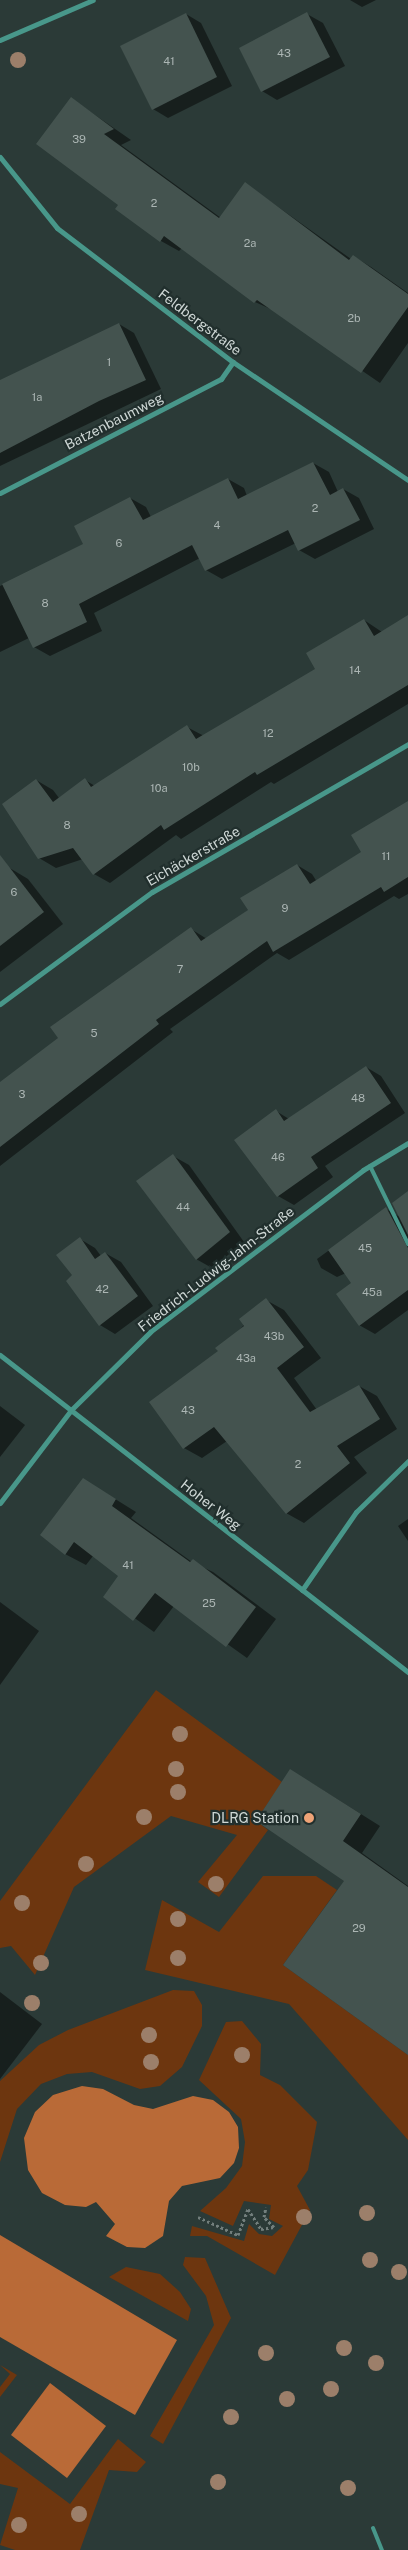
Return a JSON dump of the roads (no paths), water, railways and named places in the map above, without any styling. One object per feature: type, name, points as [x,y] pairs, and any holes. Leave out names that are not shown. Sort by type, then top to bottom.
[{"type":"street","points":[[0,40],[94,0]]},
{"type":"street","name":"Feldbergstraße","points":[[0,157],[57,228],[233,362],[408,480]]},
{"type":"street","name":"Batzenbaumweg","points":[[0,493],[221,379],[233,362]]},
{"type":"street","name":"Eichäckerstraße","points":[[0,1004],[152,892],[408,744]]},
{"type":"street","name":"Friedrich-Ludwig-Jahn-Straße","points":[[0,1503],[71,1410],[151,1331],[370,1166],[408,1143]]},
{"type":"street","name":"Hoher Weg","points":[[0,1355],[408,1672]]},
{"type":"street","points":[[302,1590],[356,1512],[408,1461]]},
{"type":"lane","points":[[370,1166],[408,1244]]},
{"type":"lane","points":[[373,2528],[382,2550]]},
{"type":"place","name":"DLRG Station","points":[[309,1818]]}]
